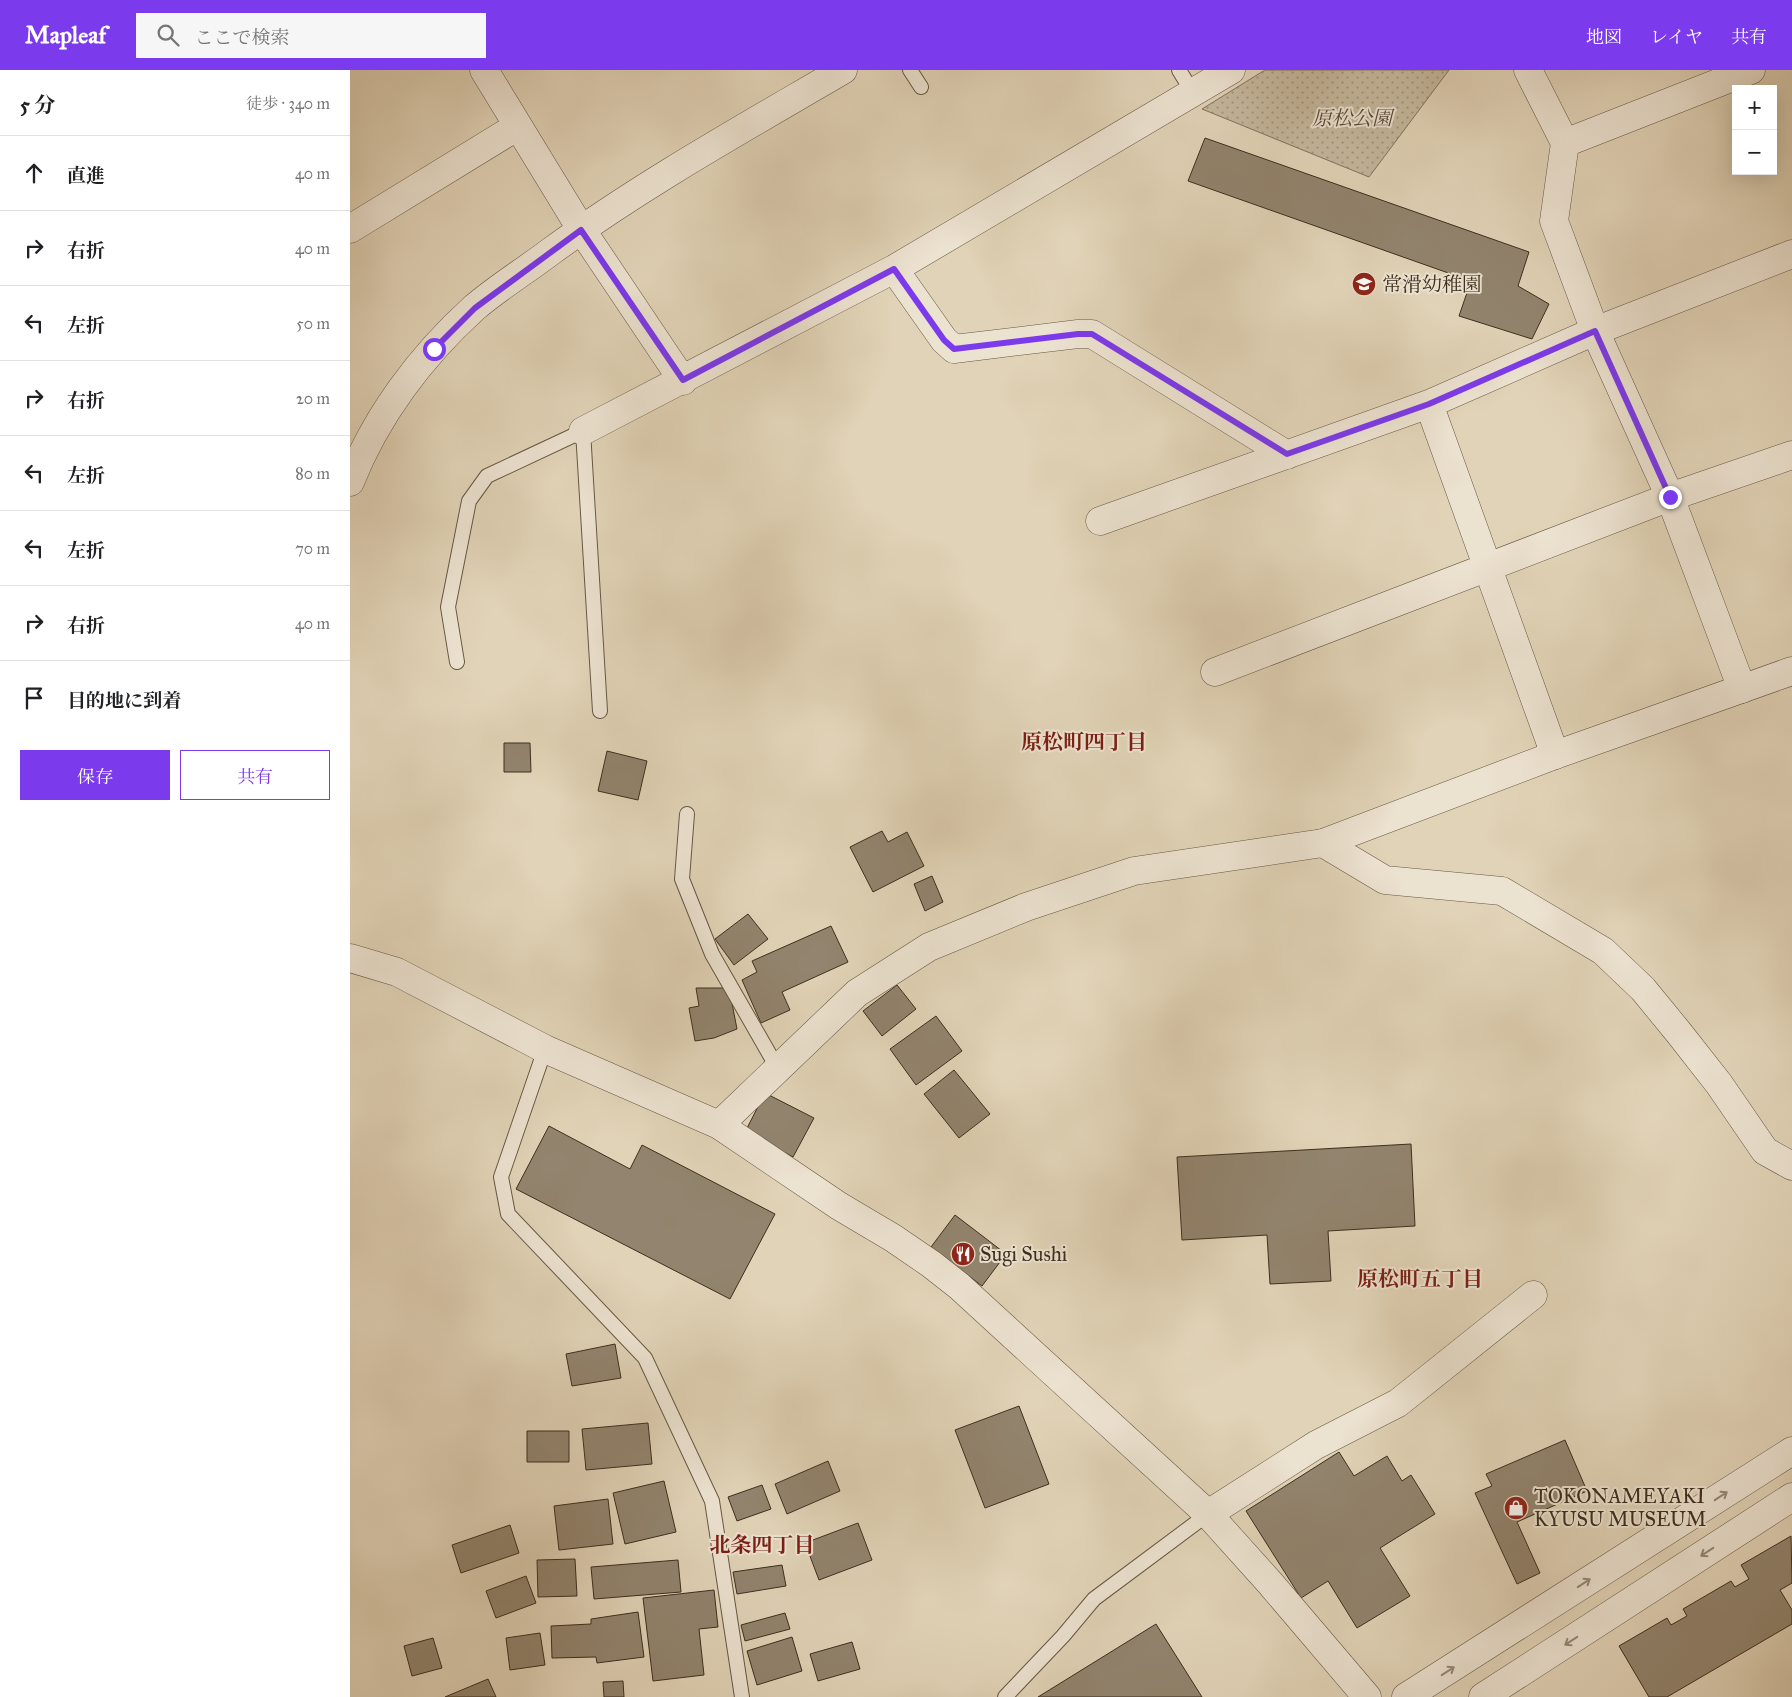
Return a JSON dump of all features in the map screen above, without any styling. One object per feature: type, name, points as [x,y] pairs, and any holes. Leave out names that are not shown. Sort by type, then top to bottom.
[{"type":"street","points":[[484,70],[581,230],[683,380]]},
{"type":"street","points":[[350,482],[362,453],[389,406],[434,349],[475,308],[636,192],[842,70]]},
{"type":"street","points":[[583,431],[894,269],[1186,81],[1231,70]]},
{"type":"street","points":[[1528,70],[1565,143],[1554,221],[1595,331],[1670,497],[1742,689]]},
{"type":"street","points":[[1565,143],[1751,70]]},
{"type":"street","points":[[350,229],[518,126]]},
{"type":"street","points":[[1100,521],[1429,404],[1595,331],[1792,254]]},
{"type":"street","points":[[894,269],[944,340],[954,349],[1078,334],[1092,334],[1287,454]]},
{"type":"street","points":[[1429,404],[1555,755]]},
{"type":"street","points":[[1216,672],[1670,497],[1792,455]]},
{"type":"street","points":[[719,1126],[857,993],[929,947],[1026,906],[1134,870],[1323,843],[1555,755],[1792,671]]},
{"type":"street","points":[[1323,843],[1384,880],[1502,891],[1602,951],[1643,989],[1679,1033],[1719,1084],[1764,1151],[1792,1166]]},
{"type":"street","points":[[350,958],[397,972],[545,1050],[719,1126],[832,1201],[893,1238],[959,1286],[1208,1514],[1270,1583],[1367,1697]]},
{"type":"street","points":[[1208,1514],[1316,1445],[1398,1403],[1533,1295]]},
{"type":"street","points":[[1406,1697],[1792,1451]]},
{"type":"street","points":[[1483,1697],[1792,1497]]},
{"type":"lane","points":[[910,70],[922,87]]},
{"type":"lane","points":[[457,662],[448,607],[469,501],[487,476],[583,431],[600,711]]},
{"type":"lane","points":[[687,814],[682,879],[712,954],[778,1069]]},
{"type":"lane","points":[[545,1050],[501,1177],[508,1214],[645,1358],[712,1502],[742,1697]]},
{"type":"lane","points":[[1005,1697],[1063,1636],[1094,1599],[1208,1514]]},
{"type":"green space","name":"原松公園","points":[[1265,70],[1449,70],[1369,177],[1202,109]]},
{"type":"building","name":"常滑幼稚園","points":[[1205,138],[1529,252],[1518,286],[1549,304],[1532,339],[1459,316],[1471,281],[1188,181]]},
{"type":"building","points":[[504,743],[530,743],[531,772],[504,772]]},
{"type":"building","points":[[607,751],[647,761],[638,800],[598,791]]},
{"type":"building","points":[[882,831],[888,842],[907,832],[924,866],[873,892],[850,847]]},
{"type":"building","points":[[932,876],[943,902],[925,911],[914,884]]},
{"type":"building","points":[[748,914],[768,939],[734,965],[715,939]]},
{"type":"building","points":[[831,926],[848,962],[782,992],[790,1010],[761,1023],[742,980],[757,972],[752,961]]},
{"type":"building","points":[[897,985],[916,1009],[882,1036],[863,1011]]},
{"type":"building","points":[[696,988],[729,988],[737,1029],[714,1038],[695,1041],[689,1008],[699,1006]]},
{"type":"building","points":[[936,1016],[962,1051],[916,1085],[890,1049]]},
{"type":"building","points":[[954,1070],[990,1114],[959,1138],[924,1094]]},
{"type":"building","points":[[765,1093],[814,1118],[793,1157],[745,1132]]},
{"type":"building","points":[[549,1126],[630,1169],[642,1145],[775,1214],[730,1299],[516,1189]]},
{"type":"building","points":[[1411,1144],[1415,1226],[1328,1231],[1331,1281],[1270,1284],[1267,1235],[1182,1240],[1177,1157]]},
{"type":"building","points":[[955,1215],[1006,1254],[982,1286],[931,1247]]},
{"type":"building","points":[[615,1344],[621,1378],[572,1386],[566,1354]]},
{"type":"building","points":[[1019,1406],[1049,1484],[985,1508],[955,1430]]},
{"type":"building","points":[[648,1423],[652,1464],[586,1470],[582,1429]]},
{"type":"building","points":[[527,1431],[569,1431],[569,1462],[527,1462]]},
{"type":"building","name":"TOKONAMEYAKI KYUSU MUSEUM","points":[[1565,1440],[1587,1491],[1517,1522],[1540,1573],[1517,1584],[1475,1493],[1492,1486],[1486,1474]]},
{"type":"building","points":[[1339,1452],[1354,1476],[1387,1456],[1402,1481],[1411,1475],[1435,1514],[1380,1548],[1410,1596],[1357,1628],[1328,1581],[1301,1598],[1246,1511]]},
{"type":"building","points":[[828,1461],[840,1491],[787,1514],[775,1484]]},
{"type":"building","points":[[664,1481],[676,1532],[625,1544],[613,1493]]},
{"type":"building","points":[[762,1485],[771,1509],[737,1521],[728,1497]]},
{"type":"building","points":[[608,1499],[613,1544],[559,1550],[554,1506]]},
{"type":"building","points":[[858,1523],[872,1560],[819,1580],[805,1543]]},
{"type":"building","points":[[510,1525],[519,1553],[461,1573],[452,1545]]},
{"type":"building","points":[[1791,1536],[1792,1583],[1780,1590],[1792,1610],[1792,1624],[1667,1697],[1649,1697],[1619,1646],[1667,1618],[1671,1625],[1687,1616],[1683,1609],[1731,1581],[1735,1587],[1749,1579],[1741,1565]]},
{"type":"building","points":[[575,1559],[577,1596],[538,1597],[537,1560]]},
{"type":"building","points":[[678,1560],[681,1592],[594,1599],[591,1567]]},
{"type":"building","points":[[782,1565],[786,1586],[737,1594],[733,1572]]},
{"type":"building","points":[[526,1576],[536,1603],[496,1618],[486,1591]]},
{"type":"building","points":[[714,1590],[718,1627],[699,1629],[704,1675],[653,1681],[643,1598]]},
{"type":"building","points":[[638,1612],[644,1657],[597,1663],[596,1657],[552,1658],[551,1626],[591,1624],[591,1619]]},
{"type":"building","points":[[785,1613],[790,1629],[745,1641],[741,1625]]},
{"type":"building","points":[[1156,1624],[1202,1697],[1038,1697]]},
{"type":"building","points":[[540,1633],[545,1665],[510,1670],[506,1638]]},
{"type":"building","points":[[792,1637],[802,1671],[757,1685],[747,1651]]},
{"type":"building","points":[[433,1638],[442,1668],[412,1676],[404,1646]]},
{"type":"building","points":[[852,1642],[860,1669],[818,1681],[810,1654]]},
{"type":"building","points":[[488,1679],[496,1697],[445,1697]]},
{"type":"building","points":[[623,1681],[624,1697],[604,1697],[603,1682]]},
{"type":"place","name":"常滑幼稚園","points":[[1364,284]]},
{"type":"place","name":"Sugi Sushi","points":[[963,1254]]},
{"type":"place","name":"TOKONAMEYAKI KYUSU MUSEUM","points":[[1516,1508]]},
{"type":"district","name":"原松町四丁目","points":[[1084,742]]},
{"type":"district","name":"原松町五丁目","points":[[1420,1279]]},
{"type":"district","name":"北条四丁目","points":[[762,1545]]},
{"type":"route","points":[[434,349],[475,308],[581,230],[683,380],[894,269],[944,340],[954,349],[1078,334],[1092,334],[1287,454],[1429,404],[1595,331],[1670,497]]}]
